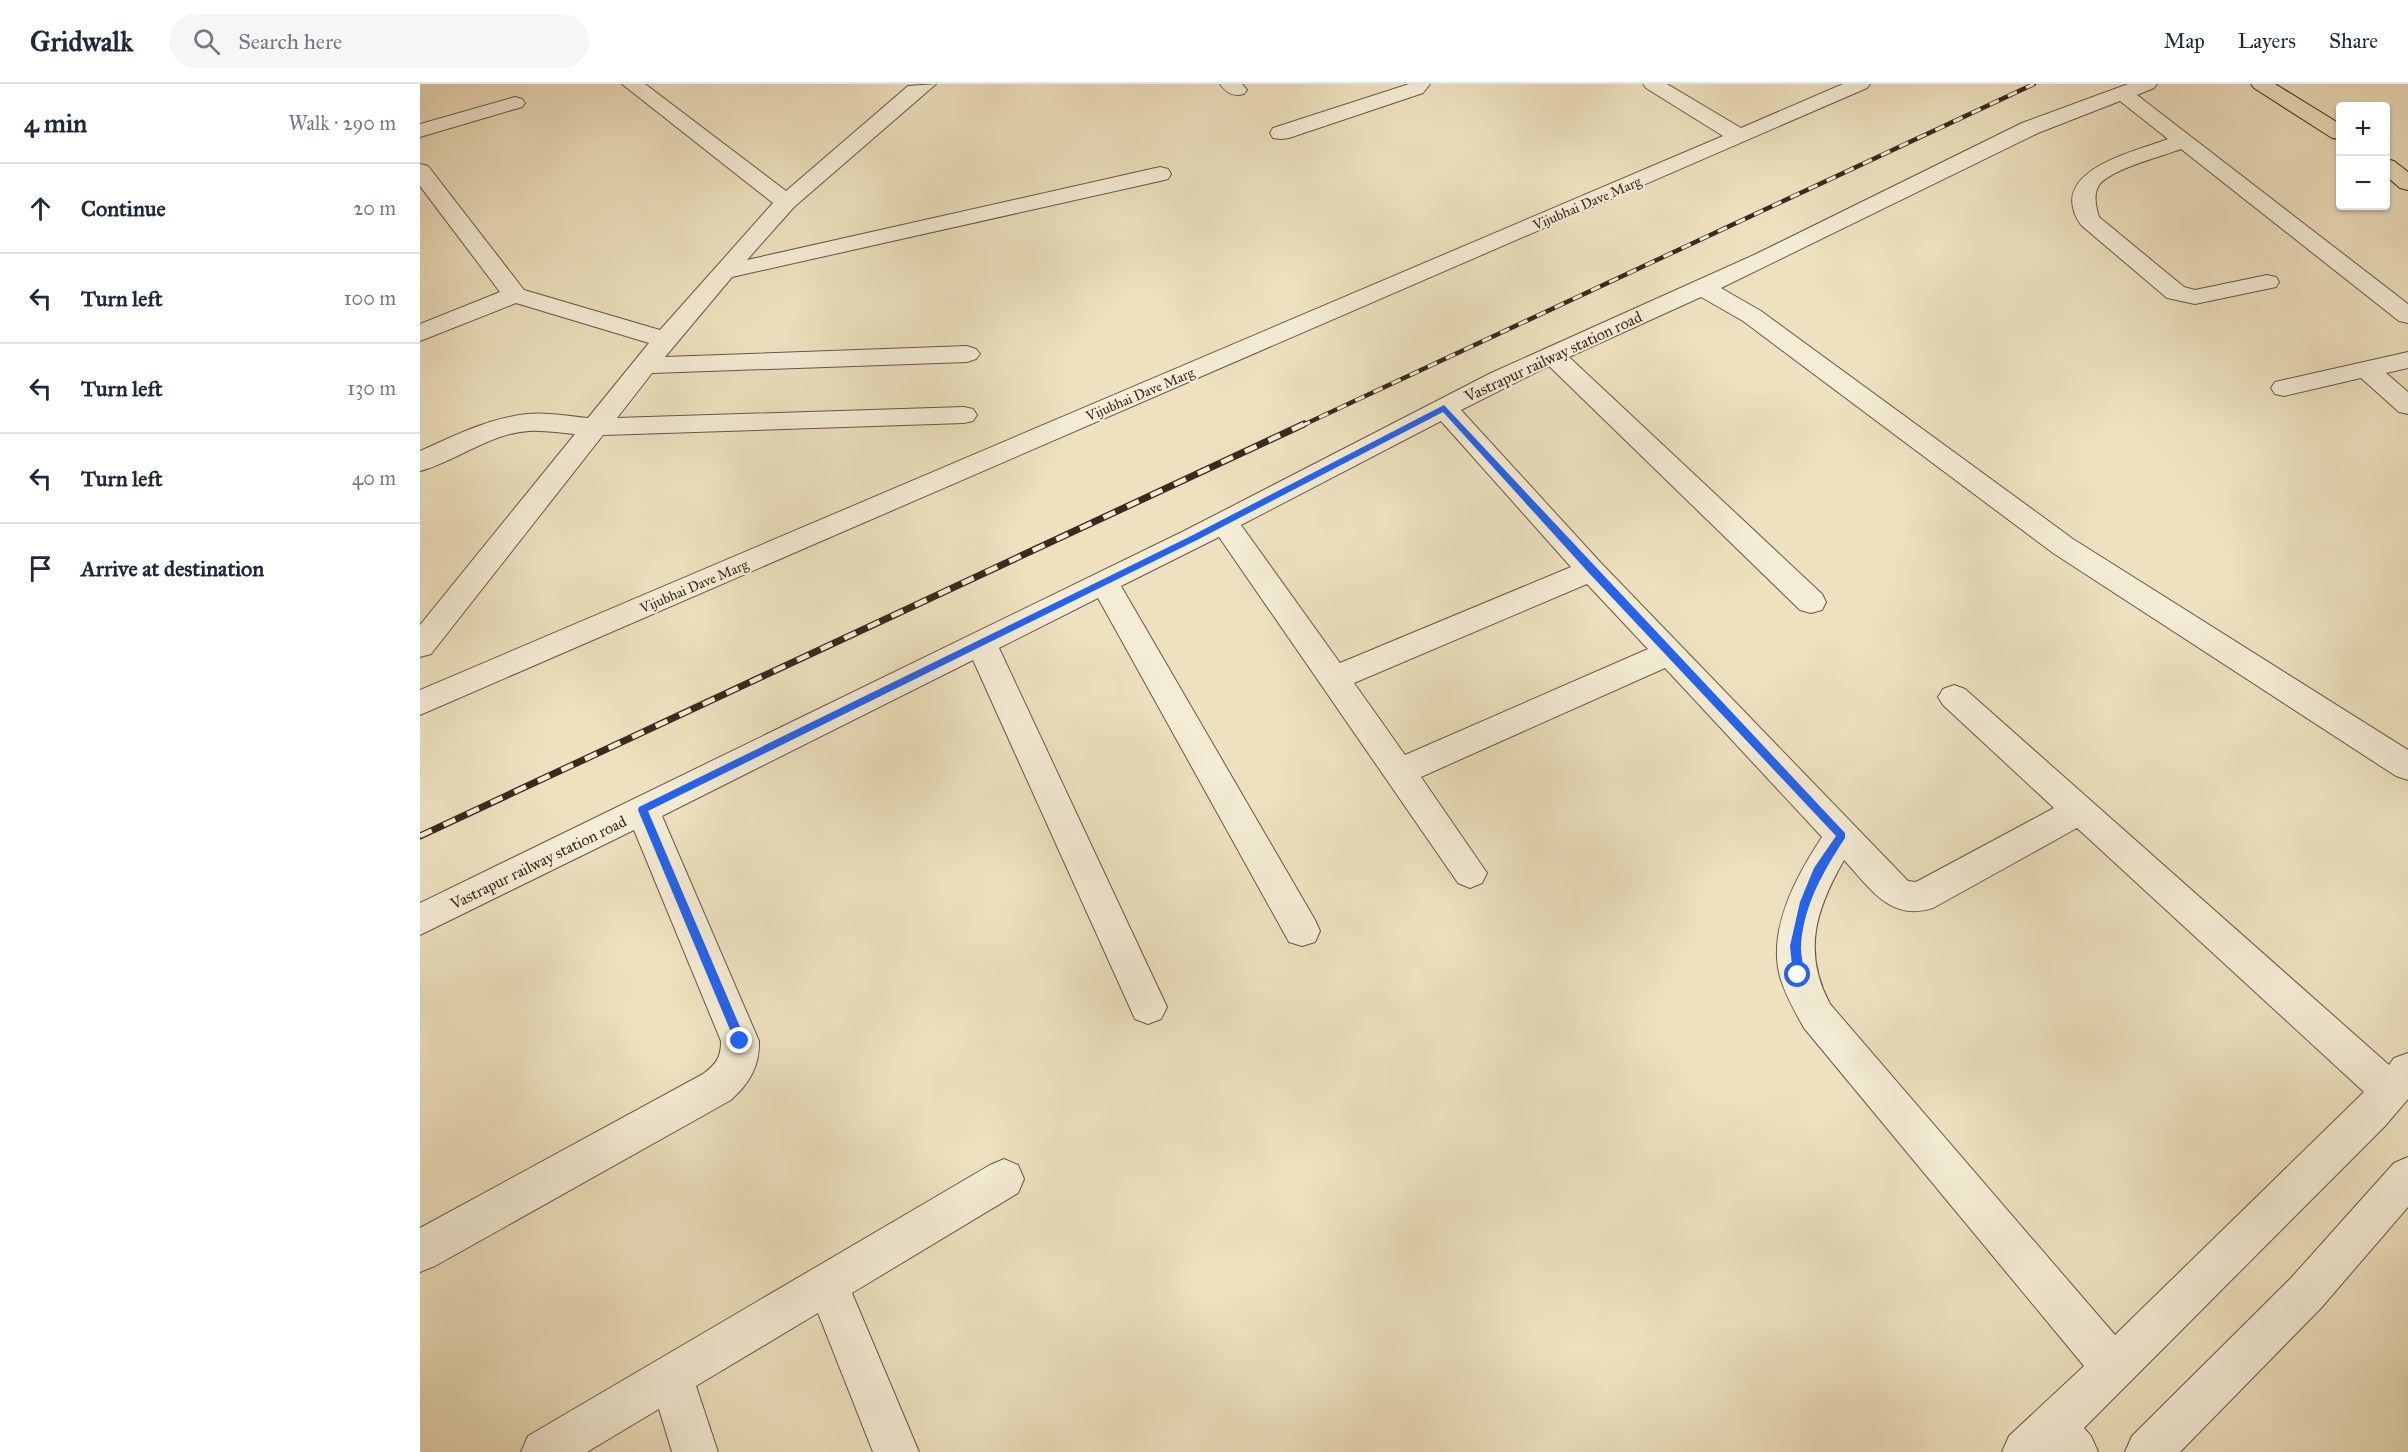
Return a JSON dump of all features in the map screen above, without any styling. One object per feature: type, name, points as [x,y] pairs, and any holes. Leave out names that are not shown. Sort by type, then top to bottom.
[{"type":"main road","points":[[2261,84],[2336,131]]},
{"type":"main road","points":[[2395,157],[2408,183]]},
{"type":"street","points":[[632,84],[786,202]]},
{"type":"street","points":[[420,646],[648,365],[685,315],[786,202],[915,90],[926,84]]},
{"type":"street","points":[[1281,133],[1416,89],[1420,84]]},
{"type":"street","points":[[1653,84],[1740,137]]},
{"type":"street","name":"Vijubhai Dave Marg","points":[[420,703],[1860,84]]},
{"type":"street","points":[[2134,89],[2183,141],[2408,316]]},
{"type":"street","name":"Vastrapur railway station road","points":[[420,920],[1224,522],[1500,378],[1704,288],[2030,128],[2134,89]]},
{"type":"street","points":[[420,131],[516,103]]},
{"type":"street","points":[[2183,141],[2102,171],[2091,179],[2084,190],[2084,206],[2090,220],[2176,293],[2186,297],[2267,282]]},
{"type":"street","points":[[420,171],[515,295],[667,340]]},
{"type":"street","points":[[724,272],[1160,174]]},
{"type":"street","points":[[1704,288],[1752,316],[2063,546],[2408,767]]},
{"type":"street","points":[[420,333],[515,295]]},
{"type":"street","points":[[648,365],[967,354]]},
{"type":"street","points":[[1552,356],[1811,602]]},
{"type":"street","points":[[2284,388],[2408,360]]},
{"type":"street","points":[[2367,370],[2408,406]]},
{"type":"street","points":[[1444,408],[1591,570],[1896,892],[1906,897],[1920,897],[2079,810]]},
{"type":"street","points":[[420,462],[487,432],[529,423],[597,427],[964,416]]},
{"type":"street","points":[[1224,522],[1470,873]]},
{"type":"street","points":[[1334,678],[1591,570]]},
{"type":"street","points":[[1104,582],[1302,931]]},
{"type":"street","points":[[981,643],[1148,1007]]},
{"type":"street","points":[[1399,772],[1669,653]]},
{"type":"street","points":[[1954,697],[2079,810],[2399,1081],[2362,1121],[2113,1367],[2051,1444]]},
{"type":"street","points":[[420,1251],[717,1087],[734,1073],[741,1058],[740,1041],[643,810]]},
{"type":"street","points":[[1842,836],[1818,871],[1806,902],[1795,946],[1798,975],[1817,1016],[2113,1367]]},
{"type":"street","points":[[2148,1452],[2306,1293],[2408,1177]]},
{"type":"street","points":[[544,1452],[1004,1179]]},
{"type":"street","points":[[828,1285],[893,1451]]},
{"type":"street","points":[[671,1377],[695,1452]]},
{"type":"railway","points":[[1301,426],[2034,84]]},
{"type":"railway","points":[[420,836],[1304,424]]},
{"type":"route","points":[[740,1041],[643,810],[1194,538],[1444,408],[1591,570],[1842,836],[1818,871],[1806,902],[1795,946],[1798,975]]}]
